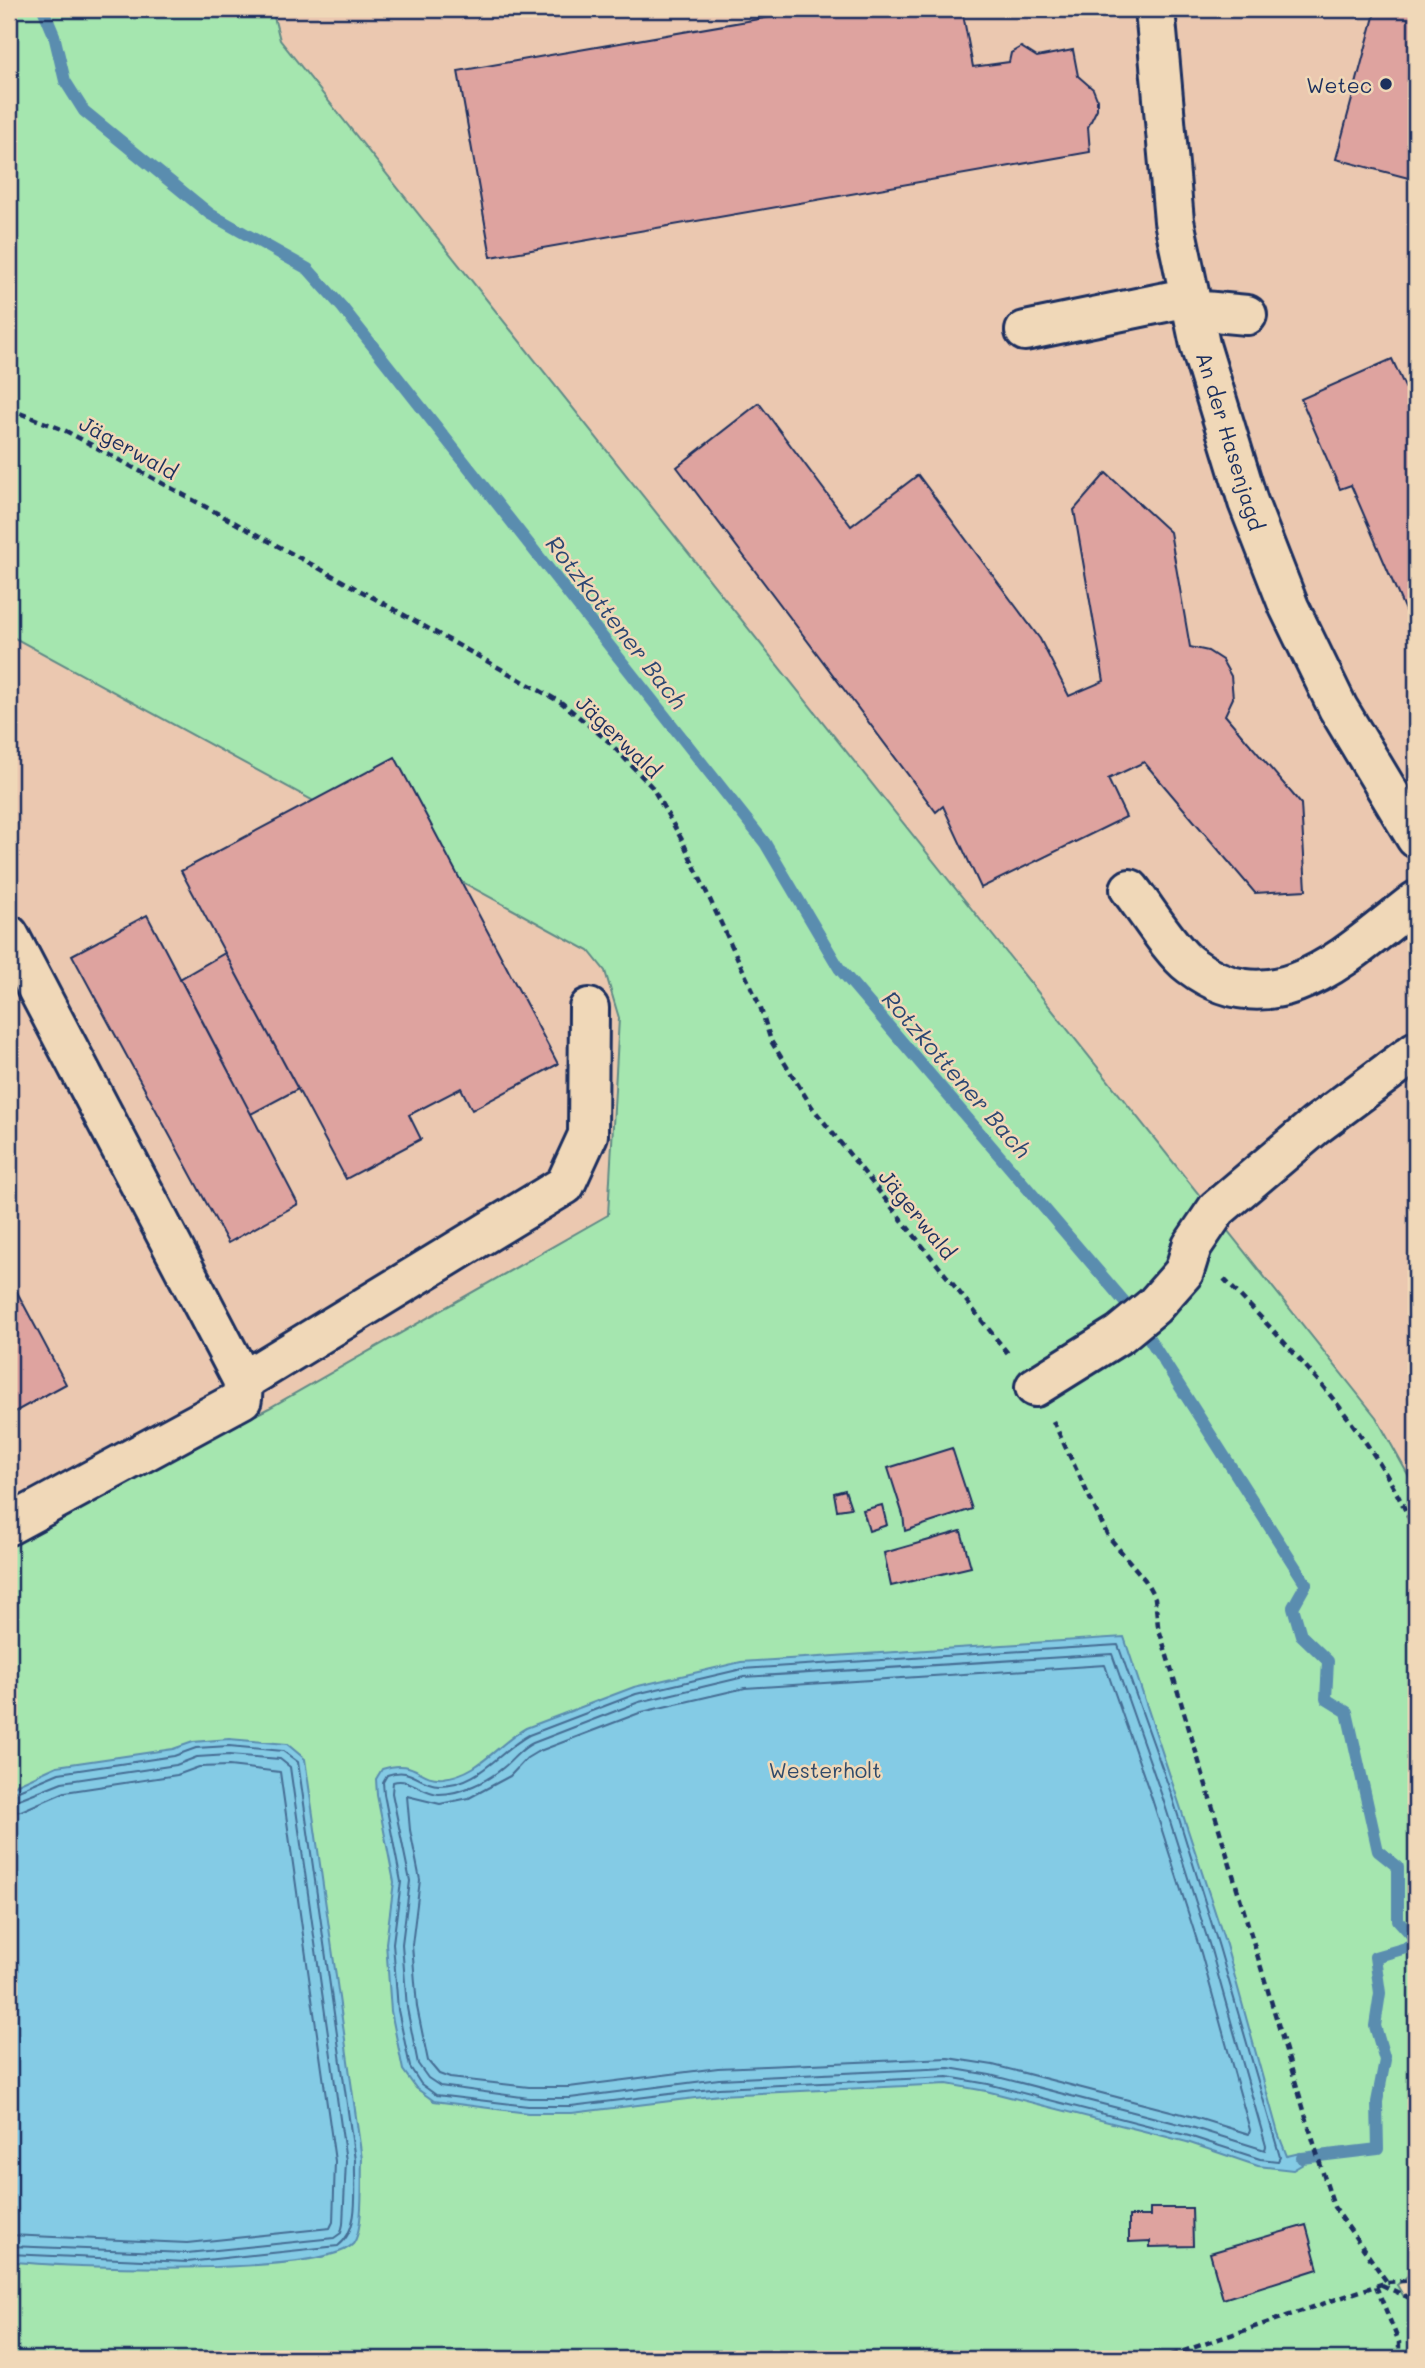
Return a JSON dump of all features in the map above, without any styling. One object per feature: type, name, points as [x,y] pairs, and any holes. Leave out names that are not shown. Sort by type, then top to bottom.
[{"type":"street","name":"An der Hasenjagd","points":[[1155,9],[1174,221],[1191,304],[1248,502],[1289,607],[1338,708],[1416,838]]},
{"type":"street","points":[[1025,331],[1191,304],[1247,315]]},
{"type":"street","points":[[1130,889],[1189,964],[1228,985],[1263,992],[1296,984],[1329,968],[1416,901]]},
{"type":"street","points":[[9,935],[243,1381],[242,1399],[9,1525]]},
{"type":"street","points":[[243,1381],[565,1185],[588,1135],[589,1008]]},
{"type":"street","points":[[1035,1387],[1120,1334],[1154,1306],[1184,1272],[1192,1246],[1217,1209],[1315,1126],[1416,1051]]},
{"type":"path","name":"Jägerwald","points":[[9,408],[64,430],[562,703],[608,741],[652,787],[682,840],[760,1006],[771,1041],[812,1107],[1035,1387],[1108,1536],[1145,1580],[1155,1598],[1158,1626],[1334,2207],[1387,2282]]},
{"type":"path","points":[[1192,1246],[1327,1390],[1376,1460],[1416,1534]]},
{"type":"path","points":[[1160,2359],[1387,2282],[1416,2280]]},
{"type":"path","points":[[1378,2286],[1416,2301]]},
{"type":"path","points":[[1378,2286],[1399,2342],[1399,2359]]},
{"type":"shaded area","points":[[272,9],[1416,9],[1416,1489],[1376,1416],[280,39]]},
{"type":"shaded area","points":[[9,564],[589,932],[609,982],[630,1057],[661,1267],[9,1591]]},
{"type":"green space","name":"Westerholt","points":[[9,9],[272,9],[280,40],[1376,1417],[1416,1489],[1416,2269],[1397,2285],[1404,2297],[1416,2295],[1416,2359],[9,2359],[9,1543],[269,1408],[608,1215],[619,1018],[605,971],[589,951],[9,635]]},
{"type":"water","points":[[1124,1637],[1226,1945],[1278,2133],[1287,2156],[1300,2153],[1303,2164],[1293,2170],[1258,2166],[1187,2142],[986,2091],[947,2084],[720,2095],[572,2113],[528,2113],[434,2101],[416,2088],[403,2070],[391,2011],[386,1943],[394,1882],[377,1795],[376,1779],[382,1769],[403,1766],[434,1778],[456,1775],[478,1765],[526,1728],[634,1687],[741,1662]]},
{"type":"water","points":[[229,1739],[287,1744],[305,1759],[362,2159],[357,2237],[353,2244],[331,2254],[293,2262],[244,2266],[80,2266],[9,2261],[9,1788],[57,1766],[173,1749],[193,1742]]},
{"type":"building","points":[[816,9],[962,9],[973,67],[1009,62],[1011,53],[1021,47],[1037,57],[1073,50],[1078,76],[1093,89],[1097,99],[1097,109],[1088,127],[1090,152],[491,257],[458,71]]},
{"type":"building","name":"Wetec","points":[[1376,9],[1416,9],[1416,180],[1336,159]]},
{"type":"building","points":[[1392,359],[1416,411],[1416,636],[1351,485],[1340,489],[1301,399]]},
{"type":"building","points":[[759,403],[851,526],[918,475],[1040,639],[1069,696],[1104,681],[1074,510],[1106,473],[1170,532],[1190,647],[1208,651],[1222,660],[1231,676],[1233,698],[1225,715],[1301,804],[1306,890],[1255,893],[1144,762],[1108,779],[1126,817],[981,888],[943,806],[936,812],[677,467]]},
{"type":"building","points":[[395,757],[558,1064],[472,1110],[461,1088],[409,1115],[421,1139],[346,1179],[181,871]]},
{"type":"building","points":[[147,915],[298,1204],[228,1243],[72,955]]},
{"type":"building","points":[[225,953],[298,1089],[251,1114],[180,979]]},
{"type":"building","points":[[9,1277],[66,1384],[9,1415]]},
{"type":"building","points":[[952,1448],[972,1509],[905,1531],[903,1515],[888,1468]]},
{"type":"building","points":[[845,1490],[851,1508],[837,1510],[834,1493]]},
{"type":"building","points":[[882,1505],[887,1525],[869,1531],[863,1510]]},
{"type":"building","points":[[961,1531],[971,1567],[891,1586],[884,1553]]},
{"type":"building","points":[[1150,2208],[1192,2208],[1193,2246],[1150,2247],[1150,2241],[1129,2242],[1129,2216],[1150,2216]]},
{"type":"building","points":[[1306,2225],[1318,2269],[1223,2299],[1210,2253]]},
{"type":"waterway","name":"Rotzkottener Bach","points":[[43,9],[54,35],[65,81],[84,111],[210,214],[308,269],[342,307],[765,843],[839,968],[1128,1306]]},
{"type":"waterway","name":"Rotzkottener Bach","points":[[1147,1335],[1306,1584],[1293,1607],[1301,1635],[1328,1661],[1326,1699],[1347,1712],[1378,1851],[1398,1867],[1398,1920],[1416,1940]]},
{"type":"waterway","points":[[1302,2158],[1378,2149],[1377,2102],[1385,2060],[1375,2026],[1380,1993],[1375,1957],[1416,1945]]},
{"type":"place","name":"Wetec","points":[[1386,84]]}]
